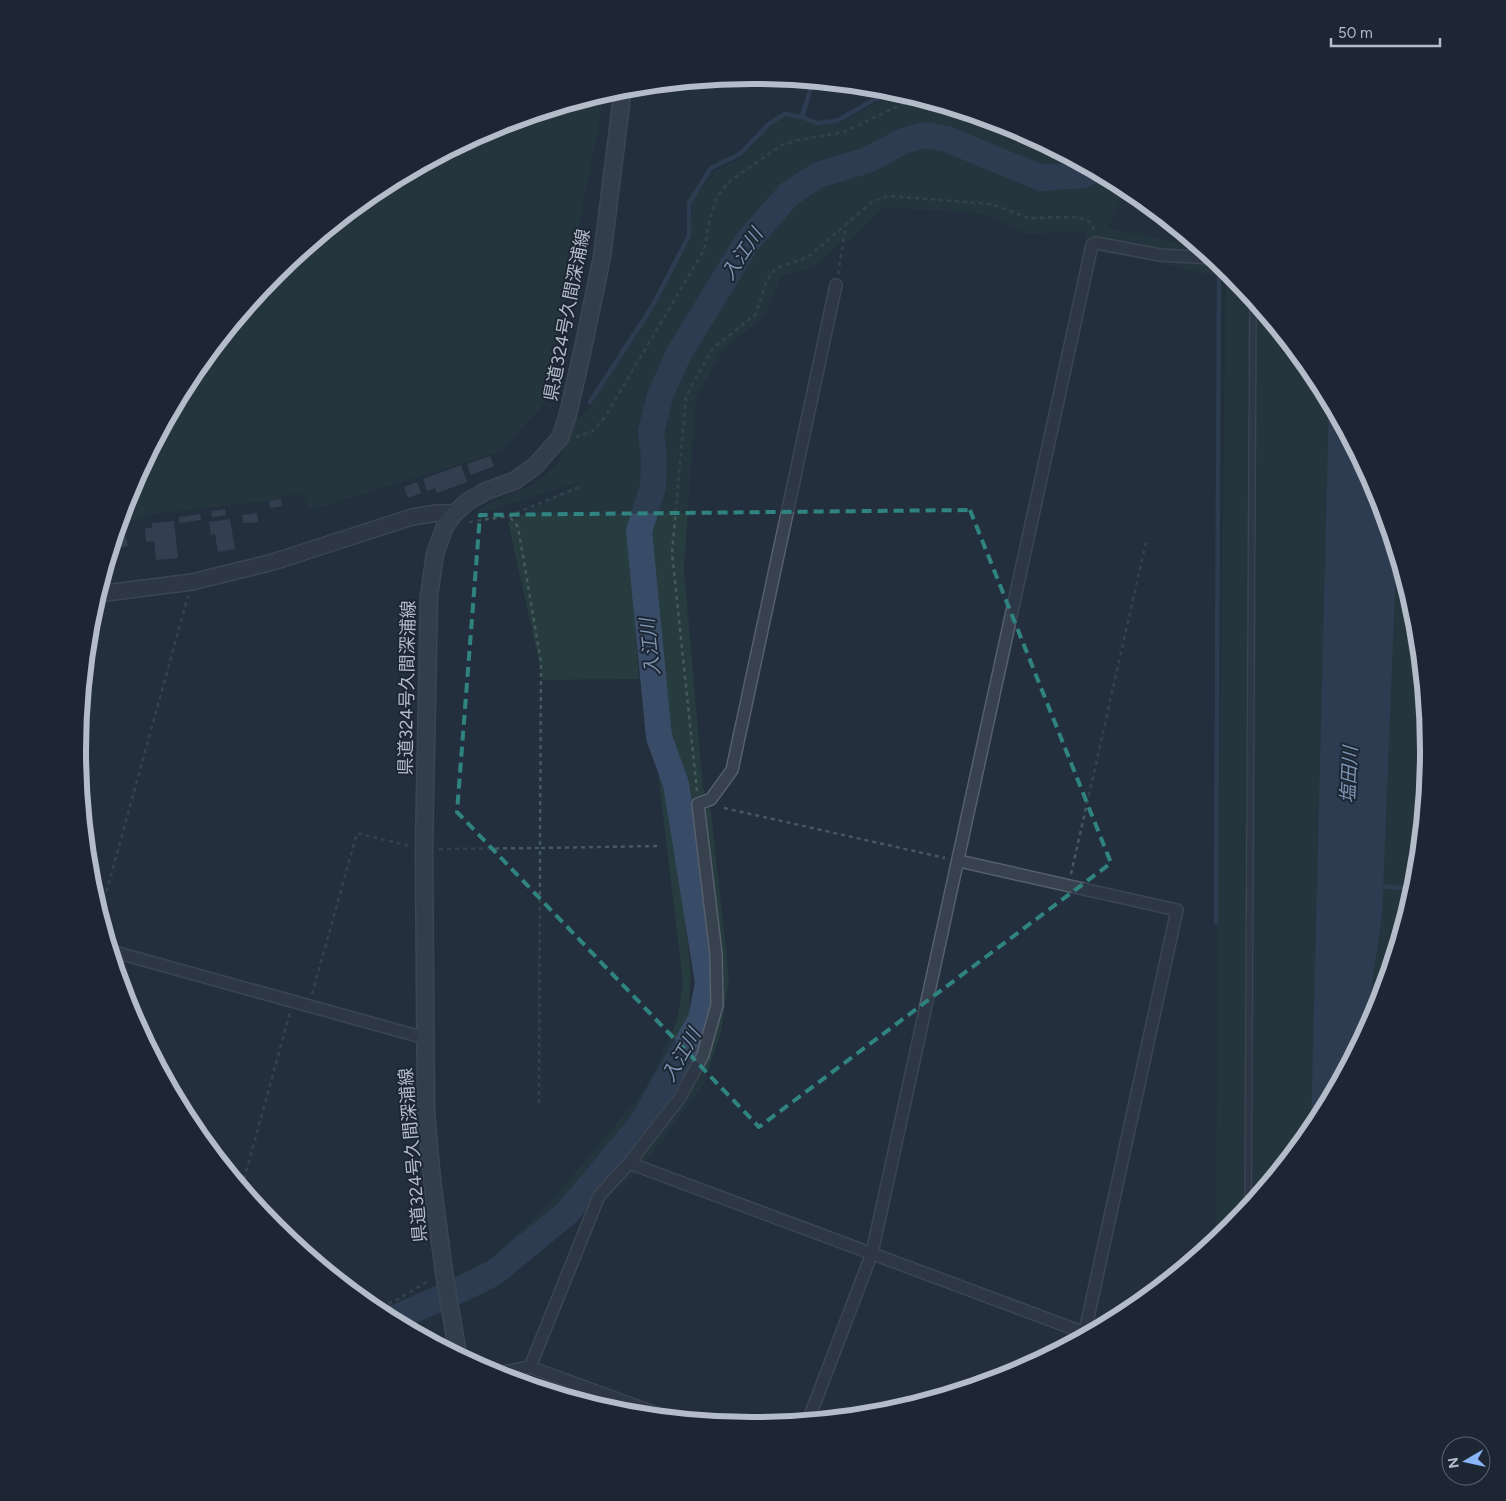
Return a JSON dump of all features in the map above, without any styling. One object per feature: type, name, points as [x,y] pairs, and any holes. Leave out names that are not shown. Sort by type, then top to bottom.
[{"type":"main road","name":"県道324号久間深浦線","points":[[457,1347],[444,1272],[432,1180],[426,1112],[424,849],[429,596],[435,554],[450,520],[473,498],[514,481],[535,466],[560,438],[568,414],[602,257],[622,97]]},
{"type":"street","points":[[810,1415],[872,1253],[1092,245],[1096,243],[1160,255],[1202,257]]},
{"type":"street","points":[[530,1367],[599,1196],[629,1163],[679,1100],[703,1054],[717,1005],[716,954],[698,804],[711,799],[732,770],[836,285]]},
{"type":"street","points":[[105,593],[192,582],[273,562],[412,517],[437,513],[450,520]]},
{"type":"street","points":[[959,861],[1177,910],[1085,1328]]},
{"type":"street","points":[[118,953],[424,1038]]},
{"type":"street","points":[[629,1163],[872,1253],[1077,1332]]},
{"type":"street","points":[[510,1371],[530,1367],[636,1406]]},
{"type":"lane","points":[[1248,1196],[1253,310]]},
{"type":"path","points":[[560,438],[573,438],[593,430],[605,417],[704,250],[710,218],[718,196],[731,180],[782,145],[798,140],[844,132],[902,104],[916,104]]},
{"type":"path","points":[[698,804],[672,553],[686,396],[712,349],[756,314],[767,280],[775,269],[808,257],[872,201],[888,196],[992,204],[1028,218],[1078,217],[1092,223],[1096,243]]},
{"type":"path","points":[[836,285],[847,224]]},
{"type":"path","points":[[450,520],[509,516],[582,486]]},
{"type":"path","points":[[509,516],[518,527],[541,662],[539,1103]]},
{"type":"path","points":[[1069,886],[1146,542]]},
{"type":"path","points":[[104,901],[192,582]]},
{"type":"path","points":[[724,808],[959,861]]},
{"type":"path","points":[[309,1006],[358,834],[424,849],[658,846]]},
{"type":"path","points":[[244,1180],[293,1001]]},
{"type":"path","points":[[383,1305],[395,1301],[444,1272]]},
{"type":"highlighted area","points":[[970,510],[1111,863],[759,1127],[457,812],[480,515]]},
{"type":"green space","points":[[889,98],[926,106],[967,119],[1008,135],[1074,167],[1056,173],[938,129],[907,134],[853,157],[807,173],[753,216],[646,404],[647,462],[633,519],[632,575],[639,679],[543,680],[508,522],[583,481],[472,516],[489,503],[535,484],[558,463],[576,419],[588,411],[691,239],[692,203],[713,172],[742,158],[768,128],[785,117],[800,118],[816,125],[838,124],[876,103]]},
{"type":"green space","points":[[603,101],[544,404],[502,451],[311,510],[300,493],[267,501],[153,514],[127,523],[155,456],[176,417],[224,345],[252,311],[313,249],[383,196],[420,173],[458,153],[539,119],[580,106]]},
{"type":"green space","points":[[937,148],[1048,185],[1093,177],[1123,196],[1108,228],[1187,245],[1222,277],[1088,247],[1085,231],[1028,234],[984,214],[883,207],[850,240],[839,244],[814,267],[782,276],[764,316],[722,351],[696,398],[684,569],[703,788],[711,812],[729,979],[721,1032],[703,1085],[639,1171],[603,1200],[589,1202],[669,1101],[705,1022],[711,983],[683,764],[663,730],[647,583],[647,517],[662,492],[664,431],[675,386],[699,338],[761,235],[814,188],[867,170],[908,151]]},
{"type":"green space","points":[[1226,281],[1282,345],[1307,380],[1344,442],[1315,1109],[1282,1156],[1254,1190],[1216,1230]]},
{"type":"green space","points":[[1376,514],[1397,578],[1407,620],[1414,663],[1420,750],[1418,794],[1414,838],[1407,881],[1397,923],[1369,1006],[1349,1049]]},
{"type":"green space","points":[[658,773],[670,790],[691,973],[689,1013],[653,1088],[563,1203],[493,1267],[455,1277],[491,1259],[548,1205],[646,1088],[677,1021],[683,983]]},
{"type":"water","name":"塩田川","points":[[1329,415],[1369,495],[1396,574],[1382,915],[1369,1007],[1351,1045],[1311,1114]]},
{"type":"building","points":[[490,456],[494,466],[471,475],[467,464]]},
{"type":"building","points":[[461,465],[467,482],[437,493],[435,488],[427,491],[423,479]]},
{"type":"building","points":[[417,482],[421,493],[408,498],[404,487]]},
{"type":"building","points":[[281,499],[282,506],[270,508],[269,501]]},
{"type":"building","points":[[225,509],[226,515],[212,517],[211,511]]},
{"type":"building","points":[[257,513],[258,522],[243,523],[242,515]]},
{"type":"building","points":[[200,514],[201,520],[179,523],[179,517]]},
{"type":"building","points":[[230,519],[235,549],[218,552],[215,534],[211,535],[209,522]]},
{"type":"building","points":[[174,521],[178,558],[156,560],[154,541],[146,542],[145,528],[152,528],[152,523]]},
{"type":"building","points":[[125,534],[128,546],[118,548],[122,536]]},
{"type":"waterway","points":[[802,117],[811,86]]},
{"type":"waterway","points":[[590,402],[653,305],[689,236],[689,203],[711,168],[740,154],[769,124],[785,114],[802,117],[817,123],[837,121],[882,97]]},
{"type":"waterway","name":"入江川","points":[[400,1316],[494,1273],[568,1212],[642,1123],[701,1019],[708,983],[676,784],[659,737],[639,531],[653,487],[654,457],[651,432],[660,396],[678,355],[747,242],[789,194],[818,175],[868,160],[903,141],[925,135],[947,139],[1041,178],[1087,173]]},
{"type":"waterway","points":[[1216,923],[1219,276]]},
{"type":"waterway","points":[[1378,886],[1405,888]]}]
